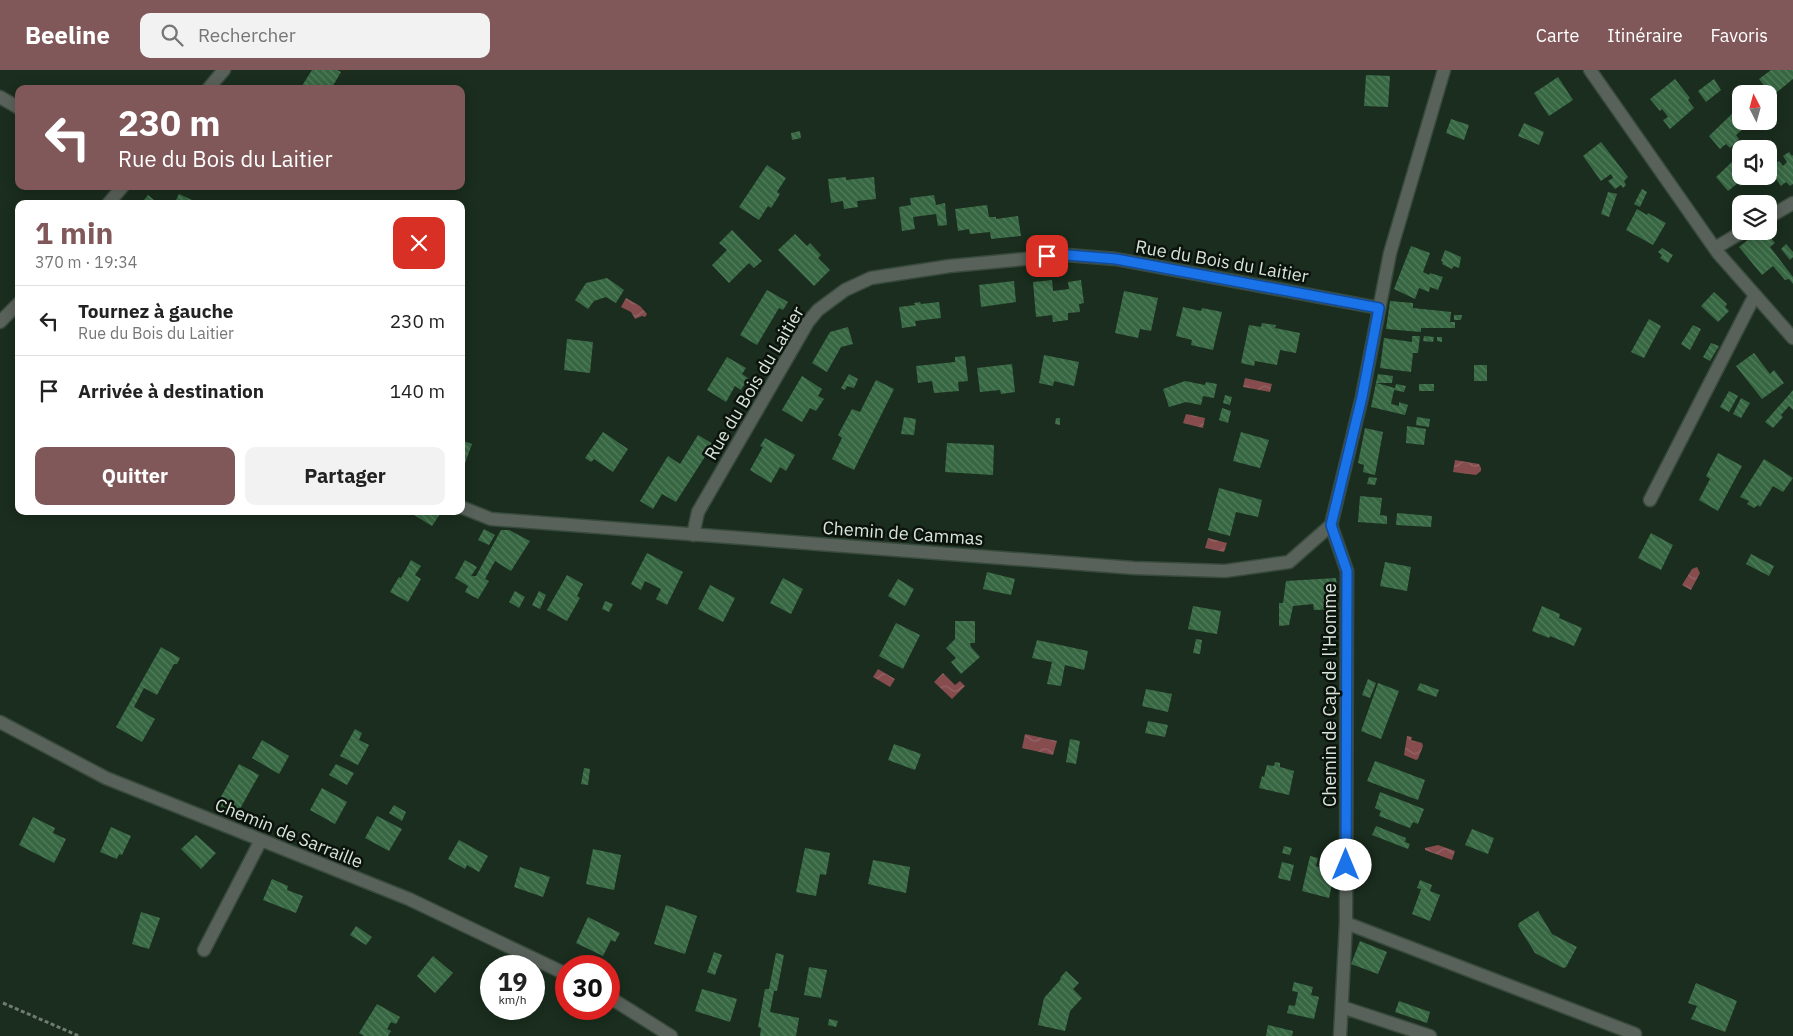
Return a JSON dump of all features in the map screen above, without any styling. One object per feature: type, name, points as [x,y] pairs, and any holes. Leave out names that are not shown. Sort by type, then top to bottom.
[{"type":"street","points":[[211,85],[224,70]]},
{"type":"street","points":[[1331,525],[1362,397],[1390,253],[1444,70]]},
{"type":"street","points":[[1590,70],[1715,248],[1793,338]]},
{"type":"street","points":[[0,97],[15,106]]},
{"type":"street","points":[[111,200],[120,190]]},
{"type":"street","points":[[1777,212],[1793,203]]},
{"type":"street","points":[[1715,248],[1732,238]]},
{"type":"street","name":"Rue du Bois du Laitier","points":[[693,535],[698,512],[808,322],[818,310],[845,290],[871,278],[950,266],[1067,255],[1116,259],[1379,308]]},
{"type":"street","points":[[1650,500],[1755,295]]},
{"type":"street","points":[[0,322],[15,307]]},
{"type":"street","name":"Chemin de Cammas","points":[[465,509],[491,519],[1134,568],[1225,572],[1289,562],[1331,525]]},
{"type":"street","name":"Chemin de Cap de l'Homme","points":[[1331,525],[1347,571],[1346,924],[1340,1036]]},
{"type":"street","name":"Chemin de Sarraille","points":[[0,722],[106,778],[409,899],[555,969]]},
{"type":"street","points":[[204,950],[261,840]]},
{"type":"street","points":[[1346,924],[1635,1034]]},
{"type":"street","points":[[620,1004],[671,1036]]},
{"type":"street","points":[[1342,1007],[1430,1036]]},
{"type":"path","points":[[3,1003],[79,1036]]},
{"type":"water","points":[[626,298],[640,306],[647,314],[645,317],[642,316],[635,319],[631,312],[621,307]]},
{"type":"water","points":[[1245,378],[1272,384],[1270,392],[1243,387]]},
{"type":"water","points":[[1186,414],[1205,418],[1203,428],[1183,423]]},
{"type":"water","points":[[1455,460],[1479,464],[1481,471],[1476,475],[1453,472]]},
{"type":"water","points":[[1208,538],[1227,543],[1224,552],[1205,548]]},
{"type":"water","points":[[1697,567],[1700,573],[1691,590],[1682,585],[1692,569]]},
{"type":"water","points":[[878,669],[895,679],[890,687],[873,677]]},
{"type":"water","points":[[943,673],[955,685],[960,681],[965,686],[952,699],[934,682]]},
{"type":"water","points":[[1025,734],[1057,741],[1053,755],[1022,748]]},
{"type":"water","points":[[1407,736],[1412,737],[1411,740],[1422,743],[1423,746],[1416,760],[1404,755]]},
{"type":"water","points":[[1438,845],[1455,851],[1452,860],[1425,850],[1425,848]]},
{"type":"building","points":[[312,70],[337,70],[341,72],[333,85],[303,85]]},
{"type":"building","points":[[1771,70],[1793,70],[1793,79],[1778,91],[1778,85],[1764,85],[1759,79]]},
{"type":"building","points":[[1366,75],[1390,76],[1388,107],[1364,106]]},
{"type":"building","points":[[1558,77],[1573,100],[1549,116],[1534,93]]},
{"type":"building","points":[[1675,79],[1690,98],[1688,100],[1694,108],[1670,129],[1663,120],[1668,117],[1650,99]]},
{"type":"building","points":[[1714,79],[1721,90],[1706,102],[1698,91]]},
{"type":"building","points":[[1732,114],[1732,130],[1742,130],[1736,135],[1739,139],[1732,140],[1730,148],[1726,144],[1720,149],[1709,136]]},
{"type":"building","points":[[1451,119],[1469,125],[1464,140],[1446,133]]},
{"type":"building","points":[[1524,123],[1544,132],[1539,145],[1518,136]]},
{"type":"building","points":[[800,131],[801,138],[792,140],[791,133]]},
{"type":"building","points":[[1601,142],[1628,177],[1624,181],[1626,185],[1623,188],[1621,185],[1615,189],[1608,181],[1613,178],[1611,174],[1601,181],[1583,156]]},
{"type":"building","points":[[1789,152],[1793,155],[1793,184],[1790,186],[1786,182],[1781,186],[1777,180],[1777,163],[1779,161],[1783,166],[1787,162],[1783,156]]},
{"type":"building","points":[[1732,162],[1732,185],[1736,185],[1728,191],[1716,177]]},
{"type":"building","points":[[767,165],[786,178],[777,192],[780,194],[771,208],[768,206],[759,220],[739,207]]},
{"type":"building","points":[[846,177],[846,180],[874,177],[876,199],[857,201],[858,207],[844,209],[843,201],[831,203],[828,179]]},
{"type":"building","points":[[1642,189],[1647,192],[1640,207],[1634,204]]},
{"type":"building","points":[[1608,192],[1617,194],[1609,217],[1601,214]]},
{"type":"building","points":[[179,194],[192,200],[176,200]]},
{"type":"building","points":[[148,195],[154,200],[144,200]]},
{"type":"building","points":[[934,195],[936,205],[945,203],[947,225],[938,226],[936,214],[913,217],[915,229],[902,231],[899,207],[911,205],[910,198]]},
{"type":"building","points":[[987,205],[989,217],[996,217],[996,219],[1018,216],[1021,236],[991,239],[990,232],[970,234],[969,229],[958,231],[955,209]]},
{"type":"building","points":[[1637,209],[1666,223],[1653,245],[1626,230]]},
{"type":"building","points":[[732,230],[762,261],[754,268],[749,263],[729,283],[712,265],[727,250],[719,243]]},
{"type":"building","points":[[795,234],[807,246],[810,243],[821,255],[818,258],[830,270],[814,286],[778,250]]},
{"type":"building","points":[[1748,240],[1772,240],[1775,243],[1770,247],[1793,277],[1793,284],[1789,279],[1785,280],[1773,266],[1762,275],[1739,247]]},
{"type":"building","points":[[1786,244],[1793,252],[1793,257],[1790,260],[1781,249]]},
{"type":"building","points":[[1411,246],[1430,253],[1423,272],[1443,277],[1438,290],[1430,287],[1429,292],[1419,288],[1415,299],[1394,289]]},
{"type":"building","points":[[1662,248],[1673,255],[1668,263],[1660,258],[1662,255],[1658,252]]},
{"type":"building","points":[[1445,250],[1461,257],[1459,268],[1454,266],[1452,269],[1442,264],[1443,262],[1441,261]]},
{"type":"building","points":[[607,278],[624,290],[616,303],[606,297],[594,301],[588,309],[575,300],[586,283]]},
{"type":"building","points":[[1052,280],[1053,291],[1069,289],[1068,282],[1081,280],[1084,303],[1079,304],[1080,312],[1068,313],[1068,320],[1053,322],[1052,315],[1036,317],[1033,282]]},
{"type":"building","points":[[1014,281],[1016,302],[981,307],[979,285]]},
{"type":"building","points":[[767,290],[788,302],[783,310],[779,308],[757,345],[740,335]]},
{"type":"building","points":[[1124,291],[1158,298],[1151,331],[1140,329],[1138,338],[1115,333]]},
{"type":"building","points":[[1714,292],[1727,304],[1725,307],[1729,311],[1718,322],[1701,306]]},
{"type":"building","points":[[1390,301],[1413,303],[1413,308],[1451,312],[1450,322],[1455,322],[1455,328],[1421,328],[1421,332],[1386,329]]},
{"type":"building","points":[[920,302],[921,304],[939,302],[941,318],[915,321],[916,326],[902,328],[899,307],[915,305],[914,303]]},
{"type":"building","points":[[1183,307],[1201,311],[1202,308],[1222,312],[1213,350],[1191,345],[1192,340],[1176,336]]},
{"type":"building","points":[[1454,315],[1462,315],[1461,320],[1454,320]]},
{"type":"building","points":[[1649,319],[1661,326],[1644,358],[1631,352]]},
{"type":"building","points":[[1262,323],[1276,325],[1275,328],[1300,333],[1296,353],[1280,350],[1277,365],[1255,361],[1254,366],[1241,363],[1249,325],[1261,327]]},
{"type":"building","points":[[1693,325],[1701,329],[1690,350],[1681,344]]},
{"type":"building","points":[[848,327],[853,344],[841,347],[827,372],[812,363],[830,332]]},
{"type":"building","points":[[1412,336],[1420,336],[1418,353],[1413,353],[1411,372],[1380,368],[1384,338],[1412,342]]},
{"type":"building","points":[[1424,336],[1434,337],[1433,342],[1423,341]]},
{"type":"building","points":[[1437,337],[1442,337],[1442,342],[1437,341]]},
{"type":"building","points":[[567,339],[593,342],[590,373],[564,370]]},
{"type":"building","points":[[1711,343],[1719,346],[1710,361],[1703,357]]},
{"type":"building","points":[[1754,353],[1770,374],[1774,370],[1784,383],[1762,399],[1736,366]]},
{"type":"building","points":[[1044,355],[1079,362],[1074,386],[1054,381],[1053,386],[1039,383]]},
{"type":"building","points":[[965,356],[968,381],[958,382],[959,391],[934,393],[932,381],[918,383],[916,366],[955,362],[955,357]]},
{"type":"building","points":[[727,357],[746,368],[742,374],[748,378],[741,390],[735,386],[726,402],[707,390]]},
{"type":"building","points":[[1012,364],[1015,392],[1001,394],[1000,390],[980,392],[977,368]]},
{"type":"building","points":[[1474,365],[1487,365],[1487,381],[1474,381]]},
{"type":"building","points":[[849,374],[858,379],[854,388],[847,386],[845,390],[841,388]]},
{"type":"building","points":[[1378,374],[1393,376],[1392,383],[1376,383]]},
{"type":"building","points":[[802,376],[822,389],[818,396],[824,399],[816,411],[810,408],[802,422],[782,410]]},
{"type":"building","points":[[876,380],[894,389],[854,470],[832,459],[842,438],[838,435],[852,409],[860,412]]},
{"type":"building","points":[[1185,381],[1205,385],[1206,382],[1217,384],[1214,398],[1203,396],[1201,405],[1186,402],[1169,407],[1163,389]]},
{"type":"building","points":[[1376,383],[1395,388],[1396,384],[1406,386],[1404,392],[1394,390],[1391,404],[1399,406],[1399,402],[1408,405],[1405,415],[1371,407]]},
{"type":"building","points":[[1419,384],[1434,384],[1434,391],[1419,391]]},
{"type":"building","points":[[1793,390],[1793,410],[1789,406],[1781,415],[1783,417],[1773,428],[1765,422]]},
{"type":"building","points":[[1729,391],[1738,396],[1729,412],[1720,407]]},
{"type":"building","points":[[1225,395],[1232,397],[1230,405],[1223,403]]},
{"type":"building","points":[[1741,398],[1750,403],[1741,418],[1733,414]]},
{"type":"building","points":[[1222,408],[1231,411],[1228,423],[1219,420]]},
{"type":"building","points":[[904,417],[916,419],[914,435],[901,434]]},
{"type":"building","points":[[1417,417],[1430,419],[1429,427],[1416,425]]},
{"type":"building","points":[[1056,418],[1060,418],[1060,425],[1055,424]]},
{"type":"building","points":[[1407,426],[1426,429],[1424,445],[1406,443]]},
{"type":"building","points":[[1365,428],[1383,432],[1375,475],[1363,472],[1364,465],[1358,463]]},
{"type":"building","points":[[603,432],[628,449],[613,472],[594,459],[591,462],[585,458]]},
{"type":"building","points":[[1241,432],[1269,440],[1260,468],[1233,461]]},
{"type":"building","points":[[698,435],[713,444],[676,502],[662,494],[653,509],[640,501],[668,456],[680,464]]},
{"type":"building","points":[[765,438],[795,455],[786,471],[780,467],[771,483],[750,470],[763,447],[760,446]]},
{"type":"building","points":[[465,441],[472,444],[465,463]]},
{"type":"building","points":[[947,443],[994,445],[993,475],[945,472]]},
{"type":"building","points":[[1718,453],[1742,466],[1718,511],[1699,500],[1710,479],[1706,476]]},
{"type":"building","points":[[1764,459],[1793,478],[1783,492],[1773,486],[1760,507],[1758,505],[1754,508],[1747,504],[1749,501],[1740,497]]},
{"type":"building","points":[[1369,477],[1377,478],[1375,485],[1367,484]]},
{"type":"building","points":[[1219,488],[1262,500],[1258,517],[1236,512],[1230,536],[1208,530]]},
{"type":"building","points":[[1360,496],[1382,498],[1380,515],[1387,516],[1387,524],[1358,522]]},
{"type":"building","points":[[1397,513],[1432,516],[1431,527],[1396,525]]},
{"type":"building","points":[[414,515],[439,515],[432,526]]},
{"type":"building","points":[[484,529],[495,535],[489,545],[478,540]]},
{"type":"building","points":[[501,530],[509,530],[530,541],[511,571],[495,561],[485,579],[489,581],[478,599],[465,592],[468,586],[455,578],[465,560],[477,567],[471,576],[476,576]]},
{"type":"building","points":[[1651,533],[1673,545],[1661,570],[1638,558]]},
{"type":"building","points":[[647,553],[683,572],[667,605],[656,599],[661,589],[645,581],[641,590],[631,584]]},
{"type":"building","points":[[1751,554],[1774,566],[1769,576],[1746,564]]},
{"type":"building","points":[[411,560],[421,566],[415,575],[421,579],[408,602],[390,592],[399,577],[401,578]]},
{"type":"building","points":[[1385,562],[1411,567],[1407,591],[1380,586]]},
{"type":"building","points":[[987,572],[1015,579],[1011,595],[983,589]]},
{"type":"building","points":[[567,575],[583,584],[577,596],[580,598],[567,621],[547,610]]},
{"type":"building","points":[[783,578],[803,589],[791,614],[770,603]]},
{"type":"building","points":[[1336,578],[1339,609],[1314,610],[1313,604],[1293,606],[1289,625],[1279,626],[1279,603],[1283,603],[1286,581]]},
{"type":"building","points":[[898,579],[914,589],[905,606],[888,596]]},
{"type":"building","points":[[710,585],[735,598],[723,622],[698,609]]},
{"type":"building","points":[[515,591],[525,597],[519,608],[509,602]]},
{"type":"building","points":[[539,591],[546,595],[540,609],[532,605]]},
{"type":"building","points":[[605,601],[613,604],[609,612],[602,609]]},
{"type":"building","points":[[1193,606],[1221,611],[1217,634],[1188,629]]},
{"type":"building","points":[[1542,606],[1560,614],[1559,618],[1582,628],[1574,646],[1532,631]]},
{"type":"building","points":[[955,621],[975,621],[975,643],[970,643],[971,647],[980,657],[961,674],[951,662],[956,658],[946,648],[955,639]]},
{"type":"building","points":[[896,623],[920,635],[903,669],[879,656]]},
{"type":"building","points":[[1196,639],[1202,640],[1200,654],[1193,653]]},
{"type":"building","points":[[1037,640],[1088,651],[1084,670],[1065,665],[1061,686],[1047,684],[1052,662],[1032,658]]},
{"type":"building","points":[[161,647],[180,658],[177,664],[174,664],[157,695],[144,688],[134,707],[155,719],[142,742],[116,727]]},
{"type":"building","points":[[1368,679],[1376,683],[1370,698],[1362,695]]},
{"type":"building","points":[[1378,683],[1399,691],[1381,739],[1361,731]]},
{"type":"building","points":[[1420,683],[1439,690],[1436,697],[1417,690]]},
{"type":"building","points":[[1146,689],[1172,694],[1168,712],[1142,706]]},
{"type":"building","points":[[1148,721],[1168,725],[1165,737],[1145,733]]},
{"type":"building","points":[[355,729],[362,733],[359,740],[369,745],[358,765],[340,756]]},
{"type":"building","points":[[1070,739],[1080,741],[1076,764],[1066,762]]},
{"type":"building","points":[[262,740],[289,756],[279,774],[252,758]]},
{"type":"building","points":[[894,744],[921,754],[915,770],[888,760]]},
{"type":"building","points":[[1375,761],[1425,780],[1418,800],[1367,781]]},
{"type":"building","points":[[1275,762],[1280,763],[1280,767],[1294,771],[1289,795],[1259,788],[1267,765],[1274,766]]},
{"type":"building","points":[[239,764],[259,775],[236,816],[217,804]]},
{"type":"building","points":[[336,764],[354,773],[347,785],[329,775]]},
{"type":"building","points":[[584,768],[590,769],[588,785],[581,784]]},
{"type":"building","points":[[322,788],[347,802],[335,824],[310,810]]},
{"type":"building","points":[[1380,792],[1424,809],[1418,824],[1413,822],[1410,828],[1379,816],[1381,811],[1375,808]]},
{"type":"building","points":[[394,805],[406,812],[402,821],[389,813]]},
{"type":"building","points":[[377,816],[402,829],[389,851],[365,838]]},
{"type":"building","points":[[33,817],[55,828],[53,833],[66,839],[54,863],[19,845]]},
{"type":"building","points":[[1376,826],[1406,838],[1405,842],[1410,844],[1408,849],[1372,835]]},
{"type":"building","points":[[111,827],[131,836],[122,855],[119,854],[117,859],[100,852]]},
{"type":"building","points":[[1472,829],[1494,838],[1488,854],[1465,845]]},
{"type":"building","points":[[196,835],[216,853],[201,869],[181,849]]},
{"type":"building","points":[[459,840],[488,856],[479,872],[467,865],[465,869],[448,859]]},
{"type":"building","points":[[1284,846],[1292,848],[1290,855],[1282,853]]},
{"type":"building","points":[[805,848],[830,853],[826,875],[820,874],[816,896],[796,892]]},
{"type":"building","points":[[593,849],[621,855],[614,890],[586,884]]},
{"type":"building","points":[[1310,856],[1318,858],[1316,866],[1335,871],[1329,898],[1302,891]]},
{"type":"building","points":[[873,860],[910,867],[906,893],[868,884]]},
{"type":"building","points":[[1282,862],[1294,865],[1290,881],[1278,878]]},
{"type":"building","points":[[520,867],[550,877],[543,897],[514,887]]},
{"type":"building","points":[[272,879],[288,886],[287,890],[303,896],[296,913],[263,900]]},
{"type":"building","points":[[1420,880],[1432,885],[1430,891],[1440,895],[1430,921],[1412,914],[1421,889],[1417,888]]},
{"type":"building","points":[[666,905],[697,916],[685,954],[654,944]]},
{"type":"building","points":[[1538,911],[1552,934],[1577,947],[1566,967],[1563,968],[1535,953],[1518,926],[1519,923]]},
{"type":"building","points":[[141,912],[160,918],[149,949],[132,944]]},
{"type":"building","points":[[588,917],[620,933],[615,942],[611,940],[604,955],[576,943]]},
{"type":"building","points":[[356,926],[372,937],[366,945],[350,935]]},
{"type":"building","points":[[1360,941],[1387,952],[1378,974],[1351,964]]},
{"type":"building","points":[[714,952],[722,955],[715,975],[707,972]]},
{"type":"building","points":[[776,953],[784,955],[777,991],[774,991],[770,1012],[799,1018],[796,1036],[760,1036],[761,1028],[758,1027],[765,989],[769,989]]},
{"type":"building","points":[[433,956],[453,973],[435,993],[417,976]]},
{"type":"building","points":[[809,967],[827,970],[821,998],[804,995]]},
{"type":"building","points":[[1066,971],[1079,983],[1073,989],[1082,998],[1070,1011],[1065,1031],[1038,1025],[1044,998]]},
{"type":"building","points":[[1294,982],[1313,987],[1311,995],[1319,997],[1314,1019],[1287,1013],[1289,1005],[1295,1006],[1298,992],[1292,991]]},
{"type":"building","points":[[1696,983],[1737,1001],[1725,1032],[1691,1019],[1697,1006],[1688,1003]]},
{"type":"building","points":[[702,989],[737,999],[730,1022],[695,1011]]},
{"type":"building","points":[[1399,1001],[1430,1012],[1427,1023],[1395,1012]]},
{"type":"building","points":[[377,1004],[400,1017],[396,1024],[391,1022],[387,1029],[391,1031],[388,1036],[364,1036],[359,1033]]},
{"type":"building","points":[[829,1019],[838,1021],[836,1027],[828,1025]]},
{"type":"building","points":[[1268,1025],[1293,1031],[1292,1036],[1266,1036]]},
{"type":"route","points":[[1047,256],[1067,255],[1116,259],[1379,308],[1362,397],[1331,525],[1347,571],[1346,865]]}]
